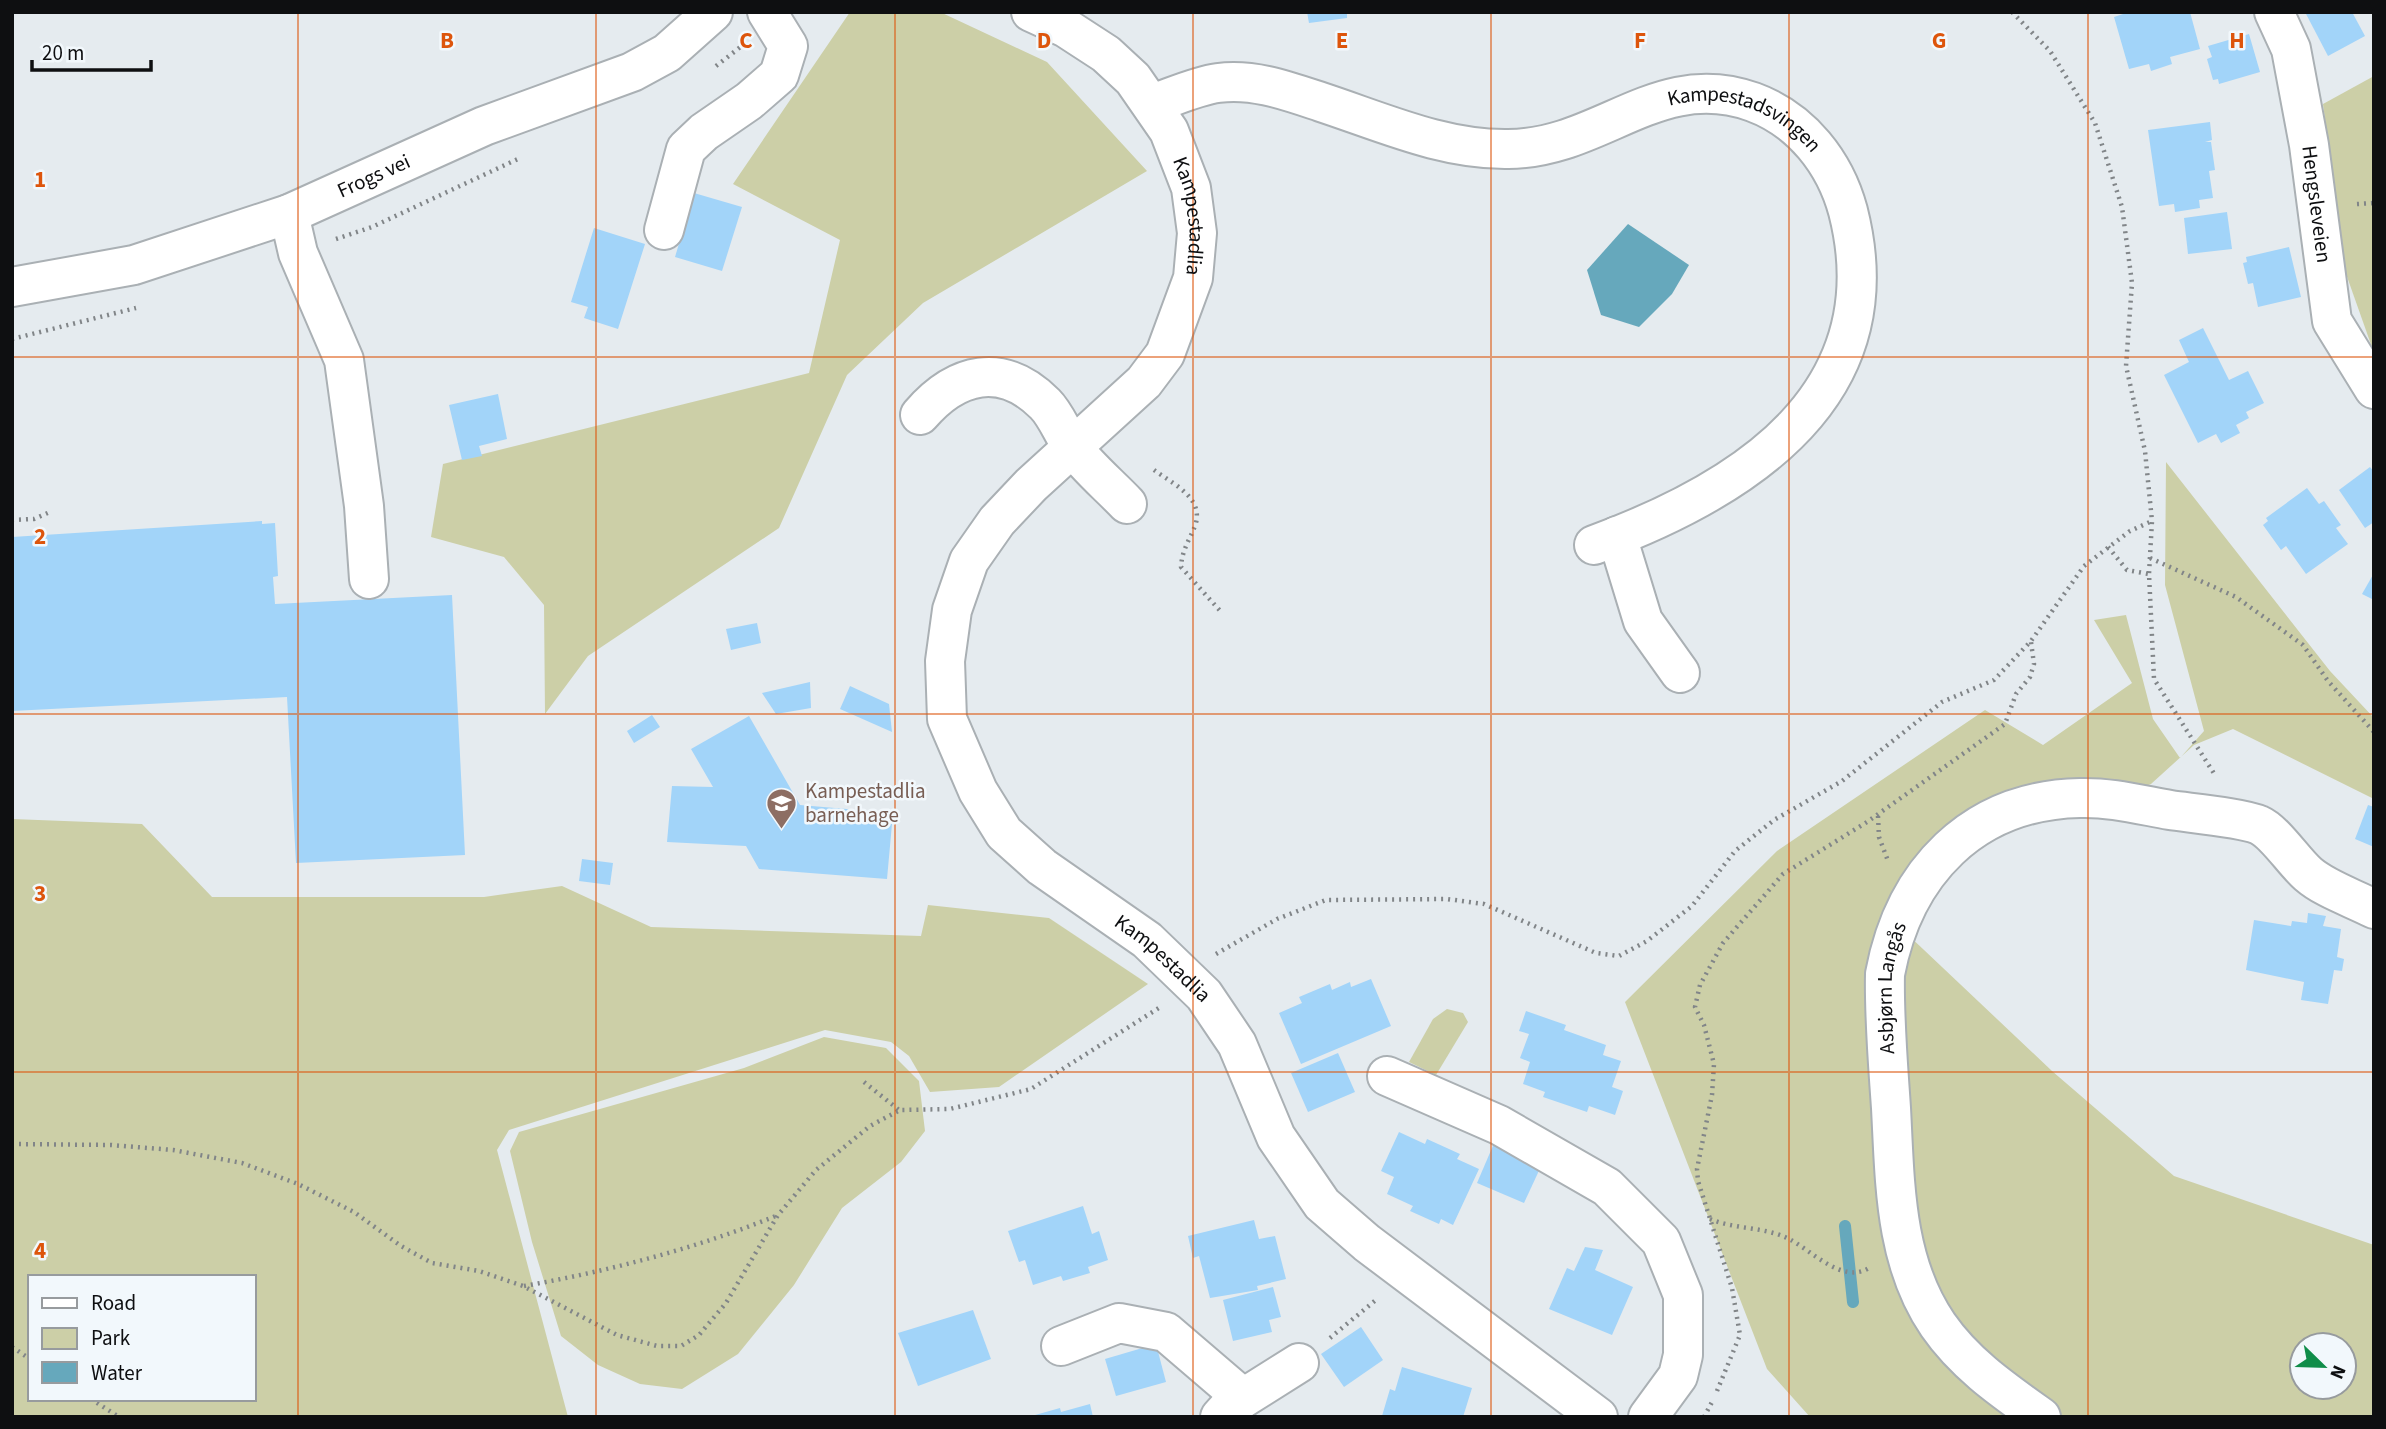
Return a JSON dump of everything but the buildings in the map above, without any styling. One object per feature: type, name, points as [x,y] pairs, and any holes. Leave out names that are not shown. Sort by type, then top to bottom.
[{"type":"street","name":"Frogs vei","points":[[12,287],[134,265],[289,214],[484,126],[632,72],[667,53],[713,12]]},
{"type":"street","points":[[664,230],[686,149],[779,75],[788,46],[766,12]]},
{"type":"street","name":"Kampestadlia","points":[[1031,12],[1066,28],[1105,54],[1133,79],[1152,104],[1184,161],[1191,188],[1196,233],[1193,278],[1165,354],[1144,382],[1072,447],[997,521],[969,561],[952,610],[947,648],[947,719],[978,791],[1004,833],[1042,867],[1147,940],[1205,995],[1237,1044],[1276,1137],[1321,1205],[1406,1273],[1598,1417]]},
{"type":"street","name":"Hengsleveien","points":[[2274,12],[2294,61],[2309,145],[2332,321],[2374,388]]},
{"type":"street","name":"Kampestadsvingen","points":[[1152,104],[1216,83],[1249,82],[1281,89],[1431,139],[1470,147],[1510,149],[1550,144],[1589,133],[1655,101],[1688,94],[1722,94],[1754,102],[1784,117],[1810,139],[1830,166],[1855,238],[1858,281],[1852,323],[1839,365],[1818,402],[1789,435],[1756,462],[1688,502],[1605,541],[1643,621],[1680,673]]},
{"type":"street","points":[[289,214],[298,253],[344,360],[363,506],[369,579]]},
{"type":"street","points":[[920,415],[946,390],[967,378],[996,377],[1023,386],[1046,405],[1072,447],[1127,504]]},
{"type":"street","name":"Asbjørn Langås","points":[[2041,1417],[1964,1357],[1932,1315],[1917,1287],[1903,1248],[1897,1206],[1885,974],[1901,914],[1931,866],[1951,846],[1979,825],[2012,810],[2046,801],[2082,798],[2117,801],[2260,825],[2309,876],[2374,909]]},
{"type":"street","points":[[1387,1076],[1499,1125],[1606,1187],[1661,1241],[1683,1295],[1683,1355],[1678,1376],[1648,1417]]},
{"type":"street","points":[[1061,1346],[1119,1323],[1166,1332],[1232,1407],[1298,1363]]},
{"type":"path","points":[[2012,12],[2050,51],[2095,123],[2122,206],[2132,283],[2126,366],[2145,451],[2152,521],[2149,574],[2154,679],[2216,777]]},
{"type":"path","points":[[1154,470],[1191,497],[1197,507],[1196,524],[1182,552],[1181,567],[1222,613]]},
{"type":"path","points":[[12,520],[34,519],[50,512]]},
{"type":"path","points":[[12,1144],[111,1145],[173,1150],[242,1163],[298,1184],[354,1212],[401,1246],[432,1263],[479,1271],[523,1286],[617,1335],[657,1346],[681,1346],[699,1335],[726,1303],[778,1215],[816,1170],[870,1126],[900,1110],[950,1109],[1031,1090],[1160,1008],[1220,950],[1277,919],[1326,900],[1447,899],[1484,904],[1596,953],[1619,956],[1647,940],[1692,906],[1735,851],[1774,820],[1842,781],[1942,702],[1994,680],[2031,641],[2084,566],[2108,547],[2152,521]]},
{"type":"path","points":[[2108,547],[2126,570],[2149,574]]},
{"type":"path","points":[[2150,558],[2236,597],[2303,645],[2328,681],[2374,732]]},
{"type":"path","points":[[1704,1417],[1721,1384],[1740,1335],[1732,1288],[1709,1219],[1697,1169],[1712,1095],[1714,1064],[1704,1025],[1695,1007],[1700,985],[1723,943],[1783,874],[1867,822],[2005,724],[2016,694],[2030,677],[2034,664],[2031,641]]},
{"type":"path","points":[[864,1082],[900,1110]]},
{"type":"path","points":[[523,1286],[568,1278],[738,1231],[778,1215]]},
{"type":"path","points":[[1709,1219],[1724,1225],[1774,1233],[1843,1271],[1861,1273],[1903,1248]]},
{"type":"path","points":[[1298,1363],[1406,1273]]},
{"type":"path","points":[[12,1347],[28,1358]]},
{"type":"path","points":[[94,1401],[119,1417]]},
{"type":"green space","points":[[850,12],[940,12],[1047,62],[1147,171],[923,303],[847,375],[779,528],[588,656],[545,714],[544,605],[504,557],[431,537],[443,464],[809,373],[840,240],[733,184]]},
{"type":"green space","points":[[2374,76],[2374,353],[2345,271],[2323,104]]},
{"type":"green space","points":[[2166,462],[2330,671],[2374,718],[2374,799],[2233,729],[2194,745],[2181,756],[2204,731],[2165,585]]},
{"type":"green space","points":[[2126,615],[2153,719],[2180,758],[2151,784],[2143,787],[1921,852],[1887,915],[2052,1071],[2174,1176],[2374,1245],[2374,1417],[1810,1417],[1767,1369],[1625,1002],[1777,851],[1985,710],[2043,745],[2132,683],[2094,620]]},
{"type":"green space","points":[[12,819],[142,824],[212,897],[484,897],[562,886],[651,927],[921,936],[928,905],[1049,918],[1148,984],[999,1087],[930,1092],[909,1056],[891,1042],[825,1030],[509,1130],[497,1150],[568,1417],[12,1417]]},
{"type":"green space","points":[[1447,1009],[1463,1013],[1468,1022],[1436,1075],[1409,1062],[1433,1019]]},
{"type":"green space","points":[[824,1037],[886,1048],[919,1081],[925,1131],[901,1162],[842,1208],[794,1285],[738,1354],[682,1389],[640,1384],[598,1365],[561,1336],[532,1242],[510,1151],[519,1132],[744,1068]]},
{"type":"water","points":[[1628,224],[1689,265],[1672,294],[1639,327],[1601,315],[1587,270]]},
{"type":"waterway","points":[[1845,1226],[1853,1302]]},
{"type":"place","name":"Kampestadlia barnehage","points":[[782,830]]}]
